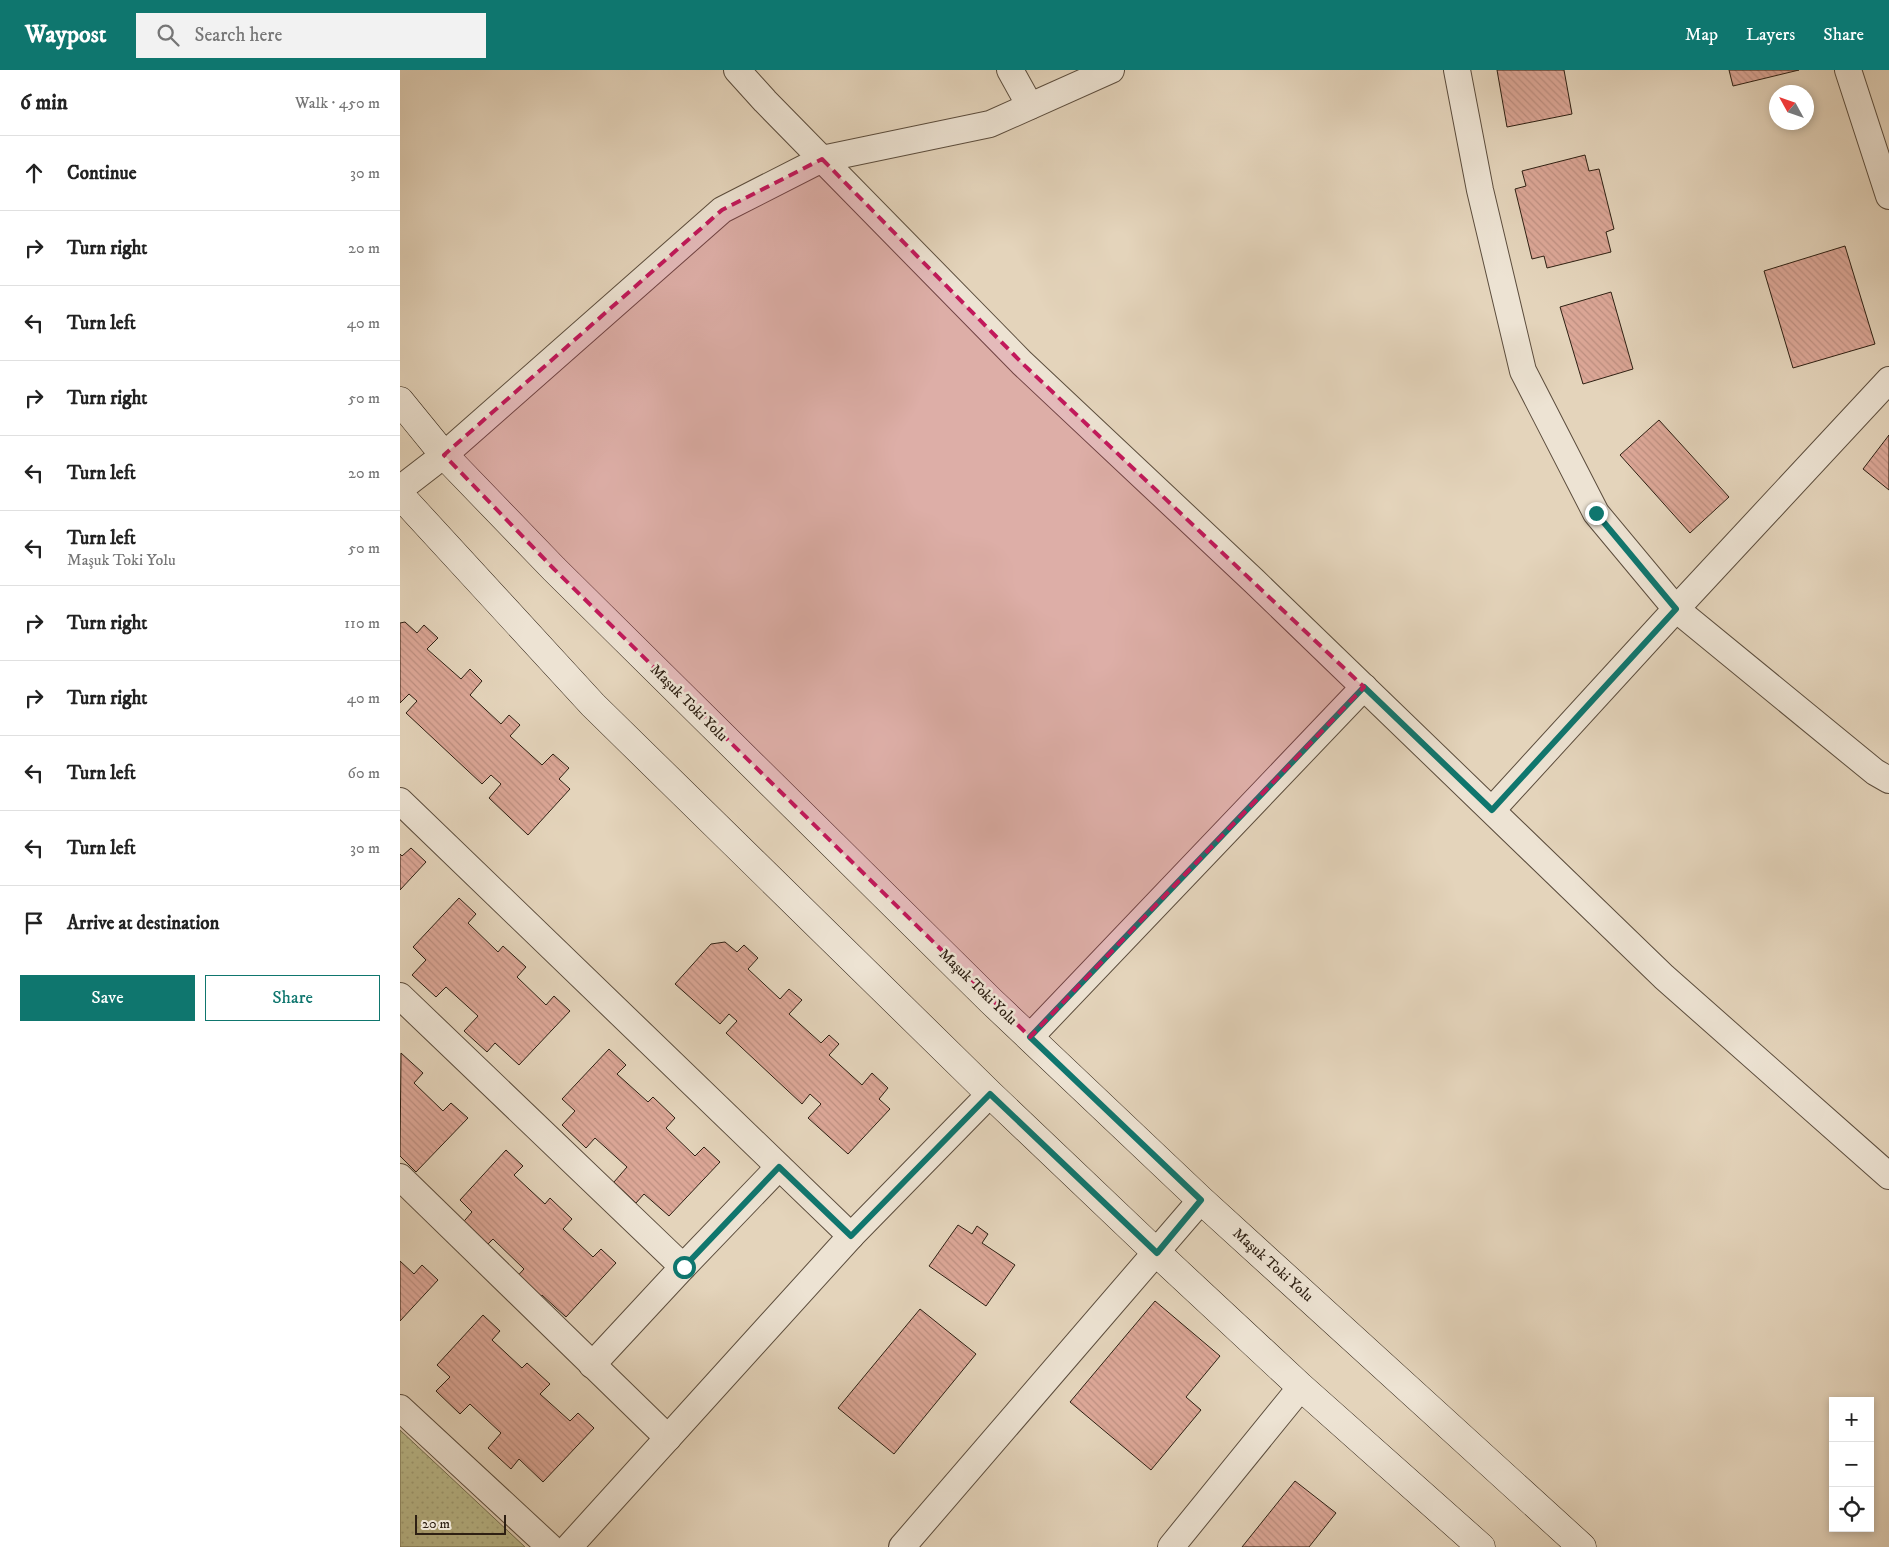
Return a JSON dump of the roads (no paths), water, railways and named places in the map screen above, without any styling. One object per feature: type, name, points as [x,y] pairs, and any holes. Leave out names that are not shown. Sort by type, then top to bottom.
[{"type":"main road","name":"Maşuk Toki Yolu","points":[[400,401],[444,455],[554,569],[991,1001],[1201,1200],[1582,1547]]},
{"type":"main road","points":[[400,495],[593,705],[990,1094],[1157,1253],[1481,1547]]},
{"type":"street","points":[[737,70],[1022,363],[1364,687],[1664,977],[1889,1176]]},
{"type":"street","points":[[1010,70],[1030,106]]},
{"type":"street","points":[[400,489],[444,455],[722,210],[822,159],[990,124],[1111,70]]},
{"type":"street","points":[[1458,70],[1480,190],[1523,371],[1596,513],[1676,609],[1875,772],[1889,780]]},
{"type":"street","points":[[1848,70],[1889,196]]},
{"type":"street","points":[[1492,810],[1889,380]]},
{"type":"street","points":[[1030,1037],[1364,687]]},
{"type":"street","points":[[400,801],[851,1236]]},
{"type":"street","points":[[400,996],[684,1267]]},
{"type":"street","points":[[568,1547],[851,1236],[990,1094]]},
{"type":"street","points":[[592,1365],[779,1167]]},
{"type":"street","points":[[400,1177],[668,1438]]},
{"type":"street","points":[[902,1547],[1201,1200]]},
{"type":"street","points":[[1171,1547],[1302,1386]]},
{"type":"street","points":[[400,1408],[550,1547]]}]
